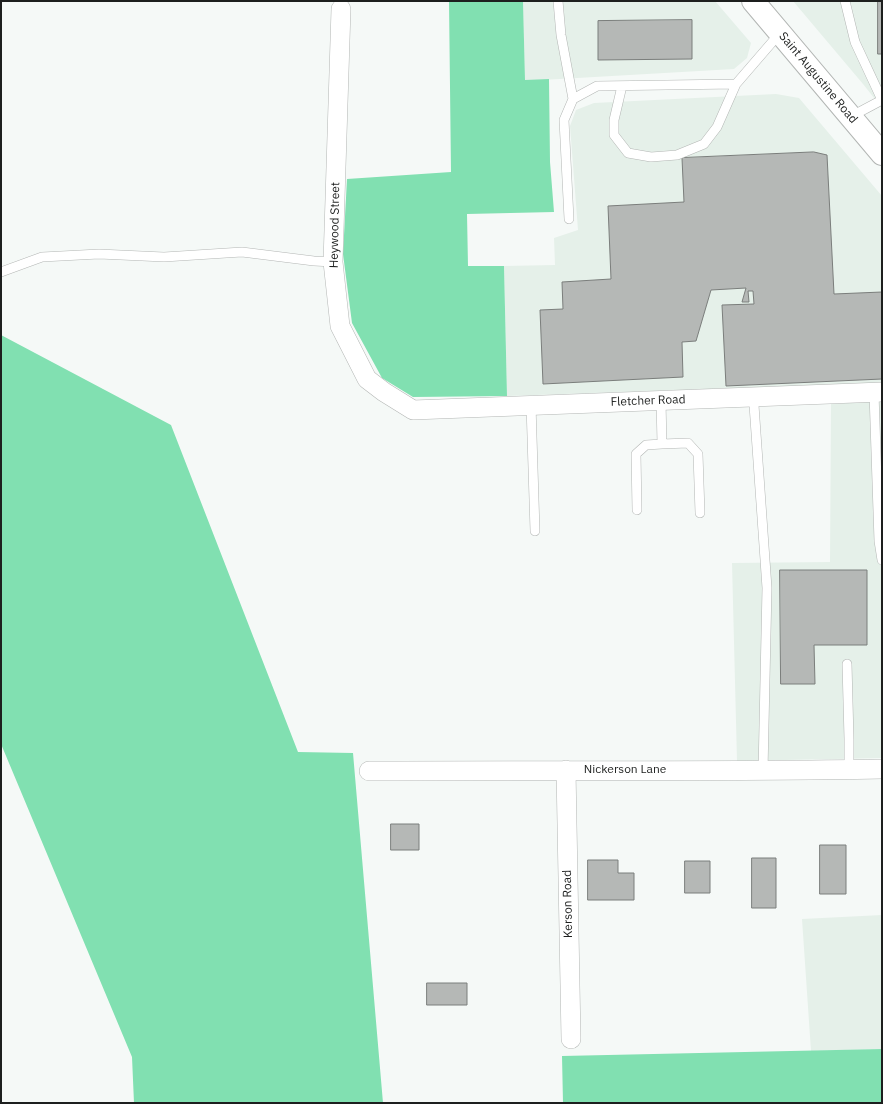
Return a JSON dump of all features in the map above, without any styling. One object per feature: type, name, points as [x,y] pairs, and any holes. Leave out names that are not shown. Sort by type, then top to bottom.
[{"type":"main road","name":"Saint Augustine Road","points":[[753,1],[882,154]]},
{"type":"street","name":"Heywood Street","points":[[341,10],[333,262],[340,326],[367,379],[384,392],[413,410]]},
{"type":"street","name":"Fletcher Road","points":[[413,410],[878,393]]},
{"type":"street","name":"Nickerson Lane","points":[[369,771],[763,771],[882,769]]},
{"type":"street","name":"Kerson Road","points":[[566,770],[571,1039]]},
{"type":"lane","points":[[558,1],[561,36],[573,98],[564,120],[569,219]]},
{"type":"lane","points":[[845,1],[855,42],[882,100],[850,117]]},
{"type":"lane","points":[[622,86],[614,120],[614,135],[628,153],[651,157],[677,155],[704,144],[717,127],[736,84],[780,33]]},
{"type":"lane","points":[[573,98],[597,86],[736,84]]},
{"type":"lane","points":[[1,272],[42,257],[99,254],[164,258],[242,252],[333,262]]},
{"type":"lane","points":[[878,393],[879,541],[882,560]]},
{"type":"lane","points":[[755,397],[754,405],[767,588],[763,771]]},
{"type":"lane","points":[[661,401],[662,444]]},
{"type":"lane","points":[[531,405],[535,531]]},
{"type":"lane","points":[[637,510],[636,454],[646,445],[688,444],[698,454],[700,513]]},
{"type":"lane","points":[[847,664],[849,770]]},
{"type":"shaded area","points":[[523,1],[715,1],[751,43],[747,58],[734,69],[525,81]]},
{"type":"shaded area","points":[[793,1],[882,1],[882,108],[863,84]]},
{"type":"shaded area","points":[[776,94],[799,98],[882,196],[882,383],[507,396],[504,266],[555,265],[554,238],[578,230],[570,126],[576,110],[594,103]]},
{"type":"shaded area","points":[[882,401],[882,758],[737,761],[732,563],[830,562],[831,404]]},
{"type":"shaded area","points":[[882,915],[882,1049],[811,1051],[802,919]]},
{"type":"green space","points":[[449,1],[523,1],[525,80],[549,79],[550,162],[554,212],[467,214],[468,266],[504,266],[507,396],[413,397],[382,378],[352,323],[343,254],[347,179],[451,172]]},
{"type":"green space","points":[[1,335],[171,425],[298,752],[353,753],[383,1103],[134,1103],[132,1057],[1,744]]},
{"type":"green space","points":[[882,1049],[882,1103],[563,1103],[562,1056]]},
{"type":"building","points":[[878,1],[882,1],[882,54],[878,54]]},
{"type":"building","points":[[692,20],[692,59],[598,60],[598,21]]},
{"type":"building","points":[[814,152],[827,155],[834,294],[882,292],[882,379],[726,386],[722,305],[754,304],[753,291],[748,291],[749,302],[742,302],[746,288],[711,290],[696,341],[682,342],[683,377],[543,384],[540,310],[563,309],[562,282],[611,279],[608,206],[684,202],[682,158]]},
{"type":"building","points":[[780,570],[867,570],[867,645],[814,645],[815,684],[781,684]]},
{"type":"building","points":[[391,824],[419,824],[419,850],[391,850]]},
{"type":"building","points":[[820,845],[846,845],[846,894],[820,894]]},
{"type":"building","points":[[752,858],[776,858],[776,908],[752,908]]},
{"type":"building","points":[[588,860],[618,860],[618,873],[634,873],[634,900],[588,900]]},
{"type":"building","points":[[685,861],[710,861],[710,893],[685,893]]},
{"type":"building","points":[[427,983],[467,983],[467,1005],[427,1005]]}]
